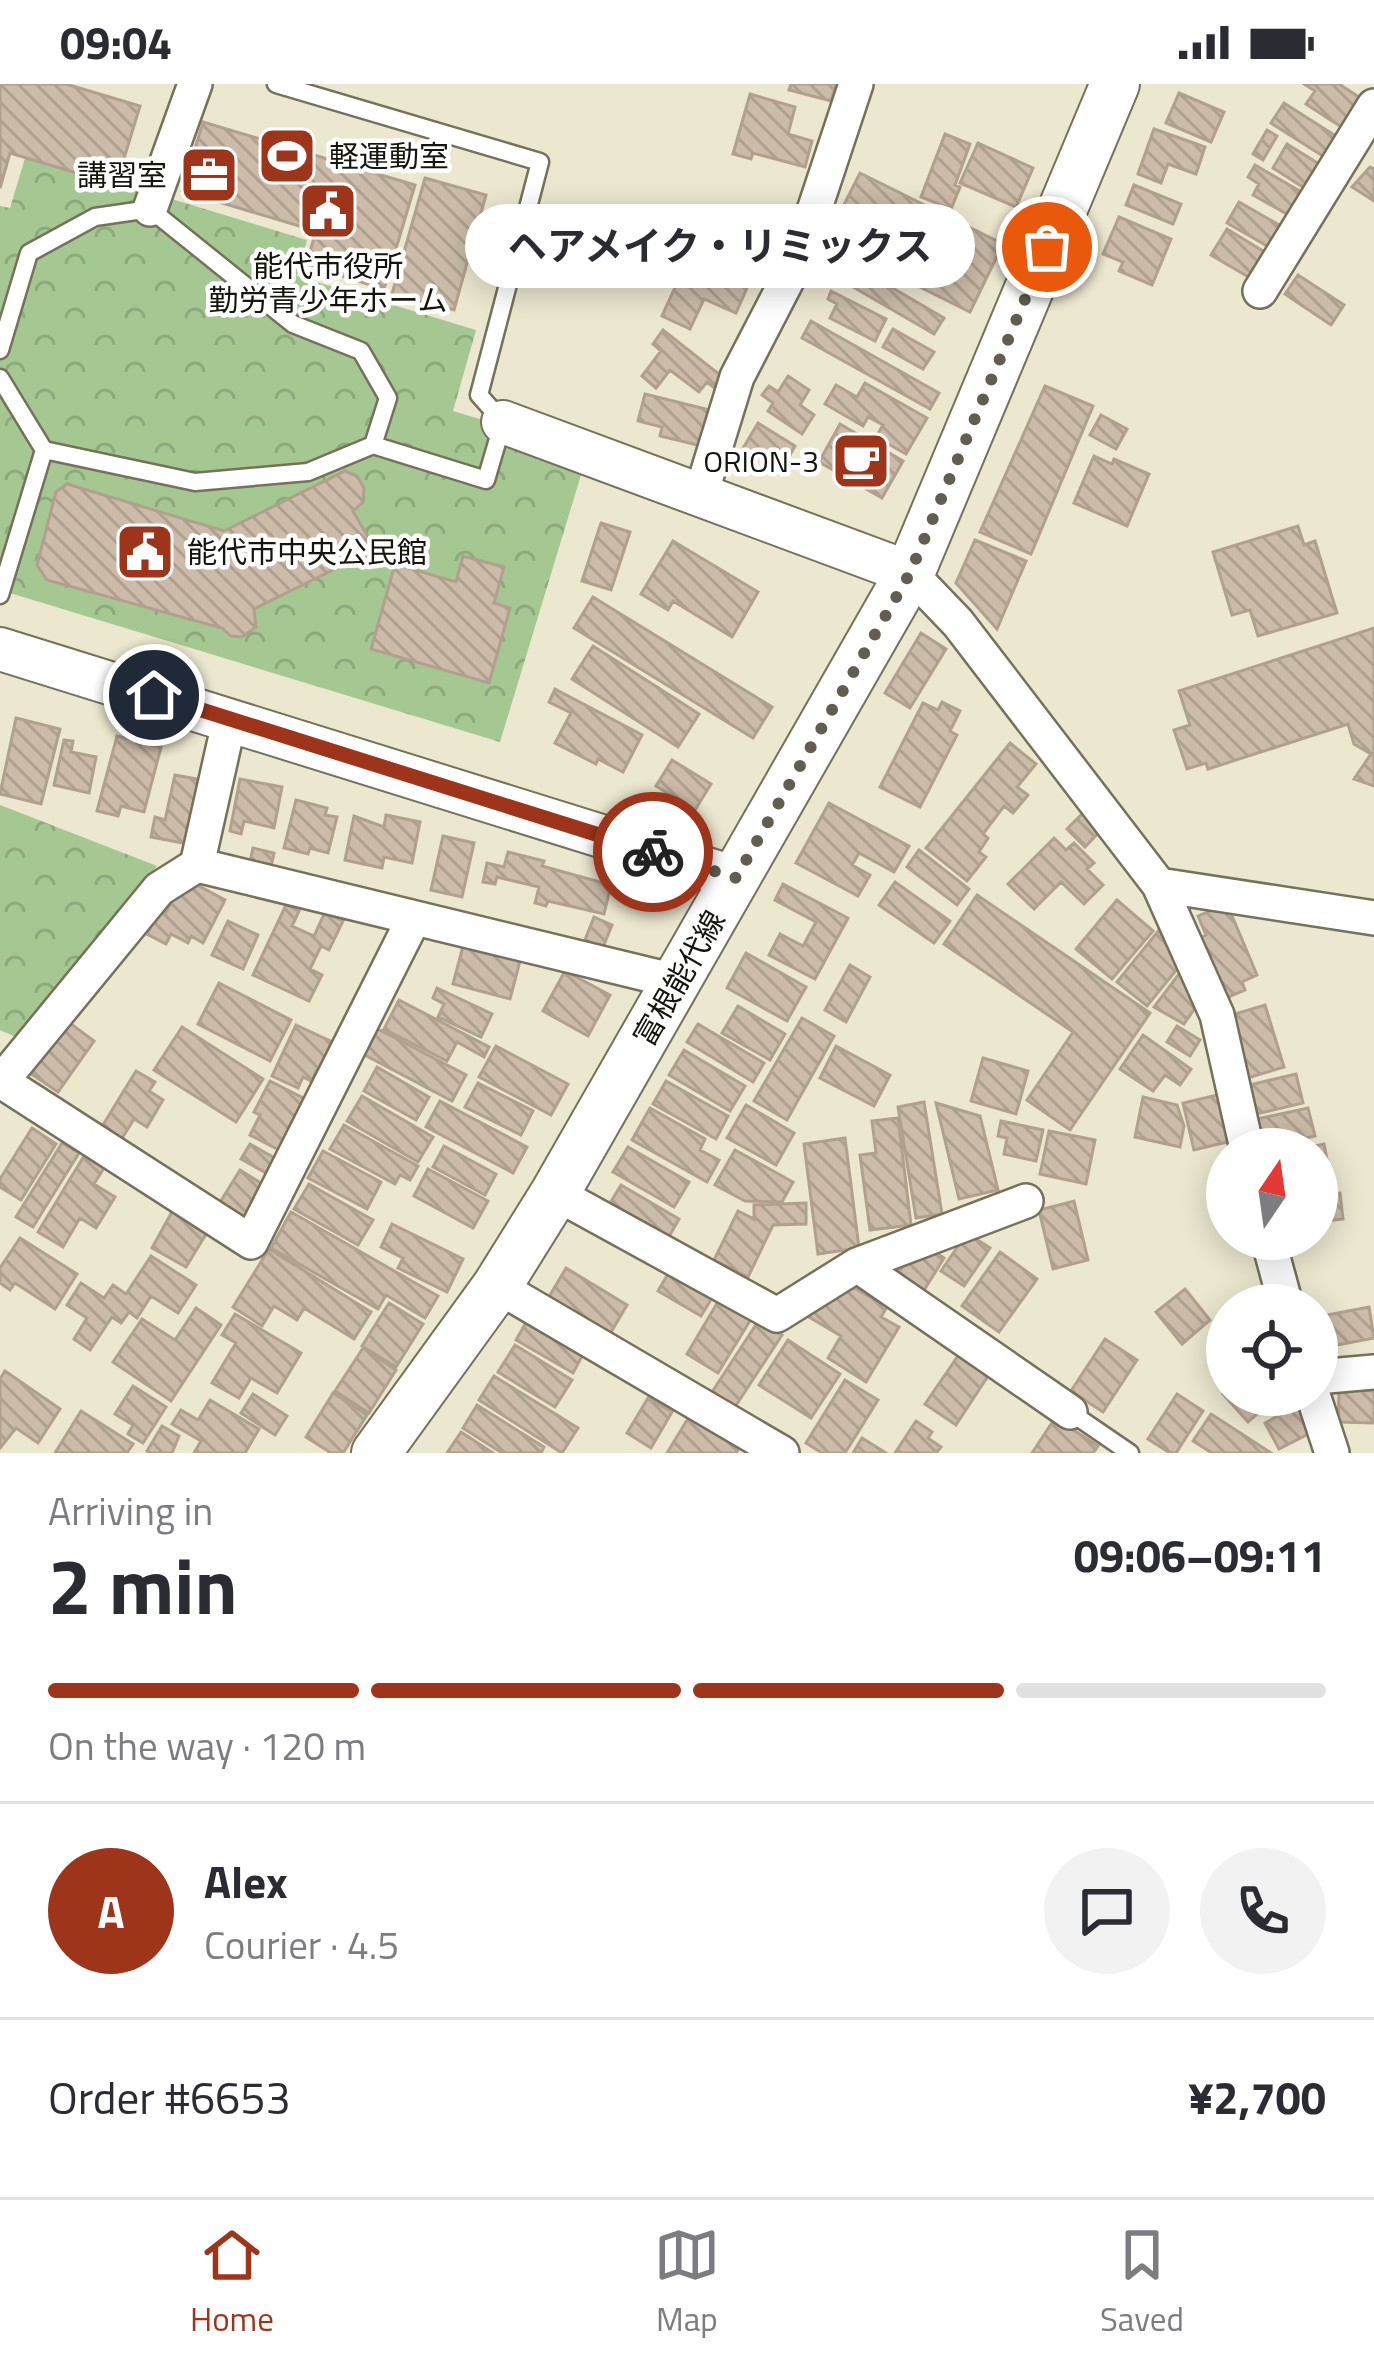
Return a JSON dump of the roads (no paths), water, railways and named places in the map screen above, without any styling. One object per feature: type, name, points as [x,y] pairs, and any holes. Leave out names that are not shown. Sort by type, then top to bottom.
[{"type":"main road","name":"富根能代線","points":[[388,1449],[555,1193],[910,573],[1115,84]]},
{"type":"street","points":[[150,209],[195,84]]},
{"type":"street","points":[[701,494],[737,377],[798,259],[856,84]]},
{"type":"street","points":[[1259,291],[1374,106]]},
{"type":"street","points":[[503,422],[910,573],[958,622],[1159,885],[1217,1015],[1242,1128]]},
{"type":"street","points":[[0,649],[736,878]]},
{"type":"street","points":[[230,718],[197,865],[159,889],[1,1082],[251,1242],[413,920]]},
{"type":"street","points":[[197,865],[675,981]]},
{"type":"street","points":[[1159,885],[1374,918]]},
{"type":"street","points":[[555,1193],[777,1315],[857,1265],[1026,1201]]},
{"type":"street","points":[[857,1265],[1070,1412]]},
{"type":"street","points":[[497,1286],[782,1453]]},
{"type":"street","points":[[1338,1375],[1374,1372]]},
{"type":"street","points":[[1319,1416],[1332,1453]]},
{"type":"lane","points":[[0,378],[44,450],[195,482],[308,472],[373,445],[486,481],[503,422],[479,395],[540,162],[276,84]]},
{"type":"lane","points":[[0,350],[28,254],[95,217],[150,209],[292,324],[361,351],[388,398],[373,445]]},
{"type":"lane","points":[[0,595],[44,450]]},
{"type":"lane","points":[[1070,1412],[1130,1453]]},
{"type":"place","name":"軽運動室","points":[[287,156]]},
{"type":"place","name":"講習室","points":[[209,175]]},
{"type":"place","name":"能代市役所 勤労青少年ホーム","points":[[328,211]]},
{"type":"place","name":"ヘアメイク・リミックス","points":[[1047,247]]},
{"type":"place","name":"ORION-3","points":[[861,461]]},
{"type":"place","name":"能代市中央公民館","points":[[145,552]]}]
